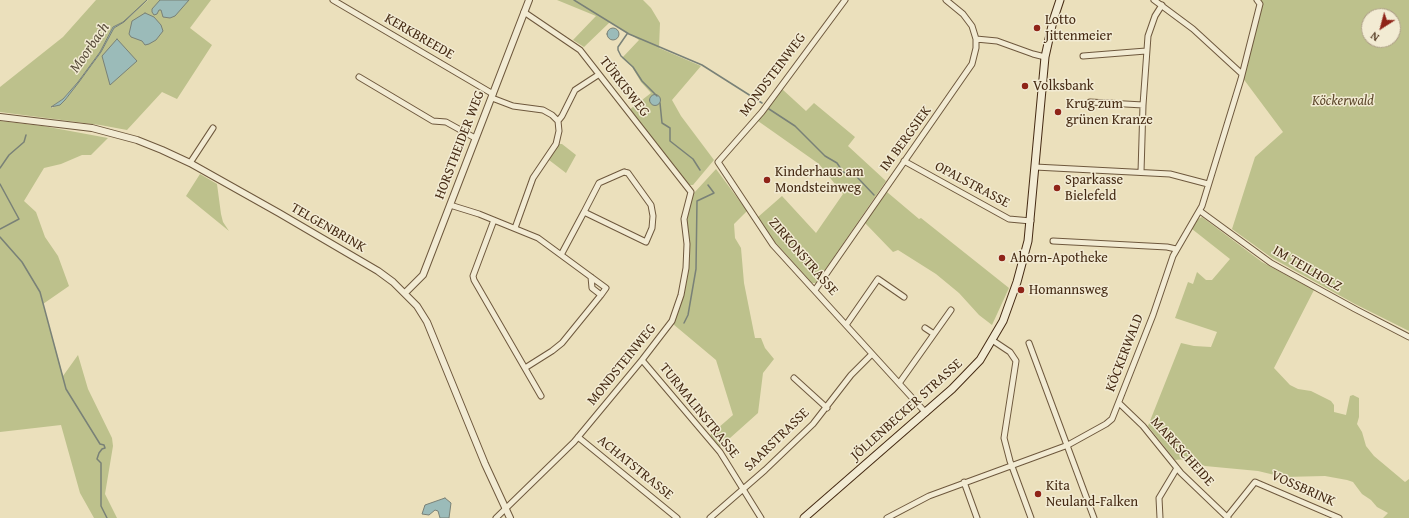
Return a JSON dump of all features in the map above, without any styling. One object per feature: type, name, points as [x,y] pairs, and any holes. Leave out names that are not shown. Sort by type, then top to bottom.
[{"type":"main road","name":"JÖLLENBECKER STRASSE","points":[[804,518],[926,413],[974,367],[1003,321],[1018,282],[1026,251],[1031,222],[1040,100],[1045,57],[1053,21],[1060,0]]},
{"type":"street","name":"KERKBREEDE","points":[[333,0],[492,96],[513,106],[543,110],[552,115],[558,121]]},
{"type":"street","name":"HORSTHEIDER WEG","points":[[405,293],[423,275],[529,0]]},
{"type":"street","name":"MONDSTEINWEG","points":[[718,162],[762,112],[846,0]]},
{"type":"street","name":"IM BERGSIEK","points":[[815,290],[968,71],[975,56],[976,39],[968,19],[946,0]]},
{"type":"street","points":[[1154,0],[1193,29],[1242,74]]},
{"type":"street","name":"KÖCKERWALD","points":[[888,518],[929,496],[1011,464],[1068,445],[1110,422],[1119,402],[1176,249],[1200,211],[1242,74],[1260,4],[1257,0]]},
{"type":"street","points":[[1141,172],[1146,51],[1153,20],[1162,5]]},
{"type":"street","name":"TÜRKISWEG","points":[[524,12],[573,44],[584,54],[598,75],[691,192]]},
{"type":"street","points":[[976,39],[997,41],[1045,57]]},
{"type":"street","points":[[1083,56],[1146,51]]},
{"type":"street","points":[[515,228],[533,178],[556,144],[559,131],[558,121],[575,90],[598,75]]},
{"type":"street","points":[[359,77],[433,121],[446,122],[475,138]]},
{"type":"street","points":[[1090,102],[1143,105]]},
{"type":"street","name":"TELGENBRINK","points":[[0,117],[65,124],[116,133],[143,142],[190,163],[378,271],[405,293],[417,306],[432,334],[485,464],[510,518]]},
{"type":"street","points":[[190,163],[213,128]]},
{"type":"street","name":"ZIRKONSTRASSE","points":[[718,162],[773,245],[872,354],[900,382],[926,413]]},
{"type":"street","name":"OPALSTRASSE","points":[[904,162],[1009,219],[1031,222]]},
{"type":"street","points":[[1035,167],[1173,174],[1208,184]]},
{"type":"street","points":[[561,255],[600,182],[626,172],[651,205],[653,216],[648,241],[644,242],[584,212]]},
{"type":"street","name":"MONDSTEINWEG","points":[[496,518],[578,437],[642,360],[672,321],[681,295],[686,264],[687,244],[684,219],[691,192]]},
{"type":"street","points":[[450,205],[494,220],[538,238],[606,288],[562,343],[525,368]]},
{"type":"street","name":"IM TEILHOLZ","points":[[1200,211],[1271,262],[1409,337]]},
{"type":"street","points":[[494,220],[473,276],[474,280],[541,396]]},
{"type":"street","points":[[1054,241],[1167,247],[1176,249]]},
{"type":"street","points":[[591,277],[592,288],[601,295]]},
{"type":"street","points":[[846,325],[878,279],[904,296]]},
{"type":"street","points":[[900,382],[951,310]]},
{"type":"street","points":[[925,328],[934,334]]},
{"type":"street","points":[[992,340],[1010,352],[1016,362],[1004,433],[1005,445],[1031,518]]},
{"type":"street","points":[[1029,343],[1094,518]]},
{"type":"street","name":"SAARSTRASSE","points":[[710,518],[786,450],[827,408],[851,375],[872,354]]},
{"type":"street","name":"TURMALINSTRASSE","points":[[642,360],[711,441],[761,518]]},
{"type":"street","name":"SAARSTRASSE","points":[[794,378],[827,408]]},
{"type":"street","name":"MARKSCHEIDE","points":[[1119,402],[1143,426],[1177,468],[1227,517]]},
{"type":"street","name":"ACHATSTRASSE","points":[[578,437],[677,518]]},
{"type":"street","points":[[1160,518],[1159,498],[1177,468]]},
{"type":"street","points":[[964,482],[977,518]]},
{"type":"street","name":"VOSSBRINK","points":[[1227,517],[1255,482],[1339,518]]},
{"type":"green space","points":[[96,0],[147,0],[123,22],[113,27],[100,52],[78,82],[63,99],[51,107],[52,108],[65,100],[101,52],[114,28],[124,22],[148,0],[211,0],[190,28],[212,45],[177,99],[162,92],[127,130],[0,112],[0,87],[63,37]]},
{"type":"green space","points":[[557,0],[643,0],[651,8],[660,23],[659,48],[701,66],[672,100],[681,116],[714,160],[693,185],[689,185],[629,110],[651,93],[641,82],[632,67],[622,58],[639,40],[610,22],[584,47],[573,40],[596,16]]},
{"type":"green space","name":"Köckerwald","points":[[1261,0],[1409,0],[1409,331],[1355,304],[1272,258],[1232,229],[1255,157],[1283,132],[1242,77]]},
{"type":"green space","points":[[782,89],[806,111],[814,103],[855,137],[848,146],[886,181],[816,283],[812,283],[773,240],[758,217],[782,196],[816,233],[843,194],[819,164],[758,121]]},
{"type":"green space","points":[[0,121],[43,126],[108,138],[91,155],[82,155],[61,164],[44,168],[24,201],[36,212],[45,237],[58,256],[69,286],[43,304],[63,376],[78,355],[88,389],[112,438],[113,446],[105,494],[117,518],[94,518],[80,493],[61,425],[0,432]]},
{"type":"green space","points":[[559,144],[562,144],[576,155],[566,173],[549,160]]},
{"type":"green space","points":[[716,169],[747,211],[734,224],[735,238],[741,248],[744,283],[755,338],[761,338],[765,348],[774,359],[763,373],[758,413],[720,447],[710,435],[733,415],[716,360],[673,324],[685,290],[689,267],[690,243],[686,227],[690,200],[694,193]]},
{"type":"green space","points":[[200,174],[217,184],[223,222],[229,231],[186,196]]},
{"type":"green space","points":[[887,192],[919,219],[921,218],[1009,288],[992,325],[979,315],[959,293],[936,274],[898,250],[893,252],[865,223]]},
{"type":"green space","points":[[1202,217],[1262,262],[1314,290],[1274,368],[1290,385],[1298,389],[1311,391],[1331,401],[1334,405],[1334,412],[1346,415],[1350,396],[1353,395],[1359,398],[1359,417],[1357,424],[1362,432],[1366,446],[1374,456],[1405,482],[1409,479],[1409,518],[1383,518],[1388,513],[1377,507],[1371,500],[1362,494],[1353,482],[1347,480],[1325,476],[1283,477],[1258,471],[1205,466],[1186,459],[1175,460],[1148,426],[1181,343],[1194,346],[1211,347],[1217,332],[1175,318],[1188,282],[1193,284],[1197,272],[1206,280],[1212,280],[1230,259],[1192,229],[1198,219]]},
{"type":"water","points":[[147,0],[124,22],[114,28],[101,52],[65,100],[60,105],[51,107],[63,99],[78,82],[100,52],[113,27],[123,22]]},
{"type":"water","points":[[160,0],[189,0],[175,16],[170,18],[163,17],[161,10],[154,15],[152,12],[152,9]]},
{"type":"water","points":[[145,13],[154,17],[161,25],[163,31],[156,40],[145,45],[142,41],[131,37],[129,34],[132,21]]},
{"type":"water","points":[[611,28],[615,28],[619,34],[615,40],[611,40],[607,36],[607,32]]},
{"type":"water","points":[[117,39],[137,61],[110,85],[102,56]]},
{"type":"water","points":[[653,95],[657,95],[659,96],[659,104],[653,105],[650,102],[650,98]]},
{"type":"water","points":[[445,498],[451,503],[449,518],[440,518],[438,511],[435,510],[429,515],[422,514],[425,505]]},
{"type":"waterway","points":[[574,0],[629,34],[702,65],[762,103]]},
{"type":"waterway","points":[[627,34],[618,47],[618,50],[621,56],[633,67],[642,81],[657,96]]},
{"type":"waterway","points":[[660,103],[662,123],[670,128],[670,141],[693,159],[700,170]]},
{"type":"waterway","points":[[769,109],[795,126],[825,156],[837,163],[843,172],[857,177],[874,195]]},
{"type":"waterway","name":"Moorbach","points":[[0,168],[9,155],[24,142],[26,135]]},
{"type":"waterway","points":[[0,184],[19,219],[0,229]]},
{"type":"waterway","points":[[684,323],[688,315],[696,269],[697,201],[714,193],[708,185]]},
{"type":"waterway","points":[[0,237],[22,262],[40,292],[66,389],[100,444],[104,445],[105,448],[99,453],[97,459],[101,463],[101,506],[107,518]]},
{"type":"place","name":"Lotto Jittenmeier","points":[[1037,28]]},
{"type":"place","name":"Volksbank","points":[[1025,86]]},
{"type":"place","name":"Krug zum grünen Kranze","points":[[1058,112]]},
{"type":"place","name":"Kinderhaus am Mondsteinweg","points":[[767,180]]},
{"type":"place","name":"Sparkasse Bielefeld","points":[[1057,188]]},
{"type":"place","name":"Ahorn-Apotheke","points":[[1002,258]]},
{"type":"place","name":"Homannsweg","points":[[1021,290]]},
{"type":"place","name":"Kita Neuland-Falken","points":[[1038,494]]}]
